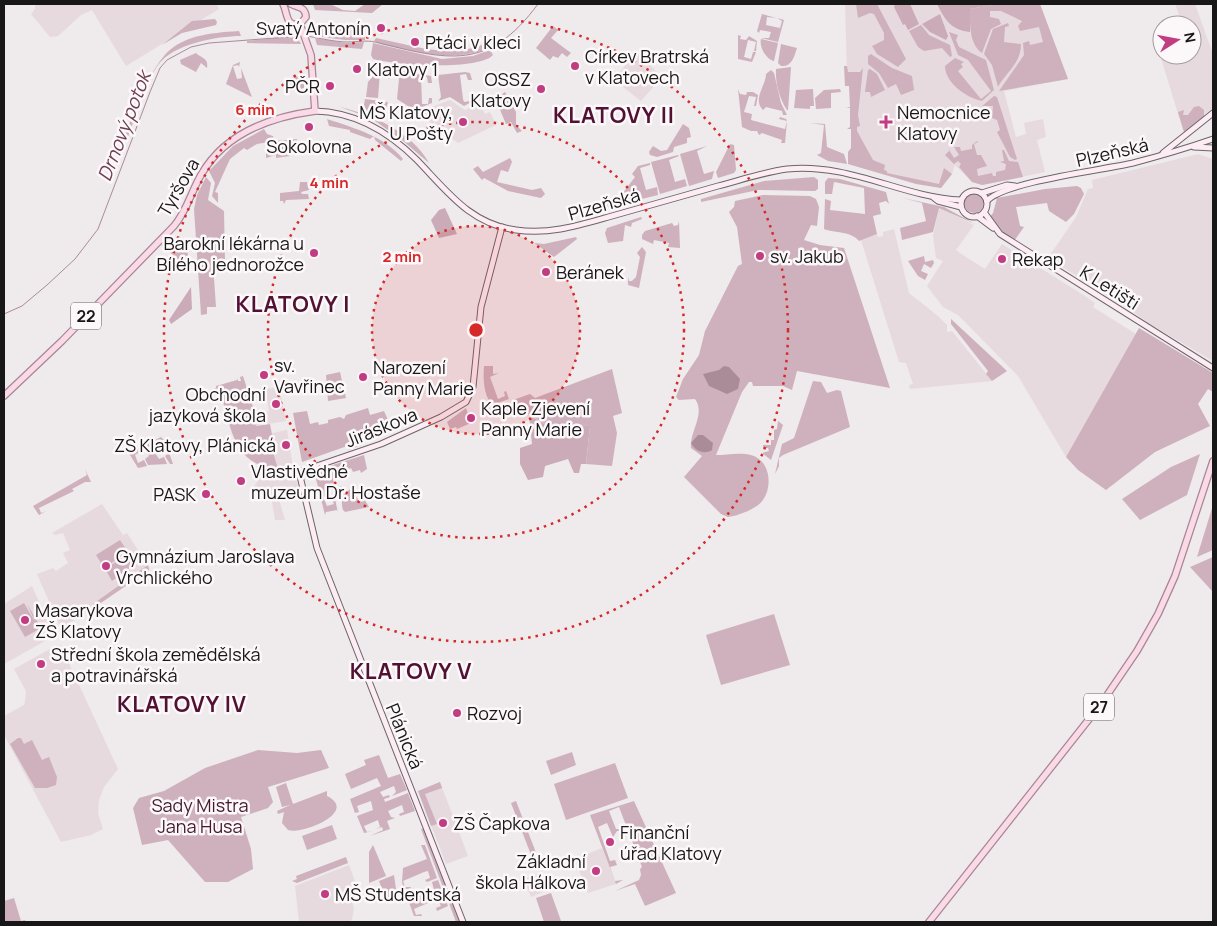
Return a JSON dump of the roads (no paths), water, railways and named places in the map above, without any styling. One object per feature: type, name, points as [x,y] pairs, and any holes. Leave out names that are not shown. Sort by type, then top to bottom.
[{"type":"main road","points":[[284,4],[291,23],[300,24]]},
{"type":"main road","points":[[287,13],[292,5],[301,7],[305,11],[306,17],[300,24]]},
{"type":"main road","points":[[300,24],[308,40],[311,54],[314,111]]},
{"type":"main road","name":"Plzeňská","points":[[314,111],[344,115],[382,132],[405,148],[465,210],[489,223],[530,232],[561,230],[759,174],[788,169],[842,171],[932,197],[961,200],[969,191],[982,193],[1007,185],[1016,186]]},
{"type":"main road","name":"Tyršova","points":[[4,396],[62,341],[174,226],[184,212],[202,172],[219,151],[241,134],[261,125],[277,119],[314,111]]},
{"type":"main road","points":[[1160,155],[1212,114]]},
{"type":"main road","name":"Plzeňská","points":[[987,201],[994,195],[1016,186],[1160,155],[1213,139]]},
{"type":"main road","points":[[1189,147],[1213,148]]},
{"type":"main road","points":[[977,216],[984,212],[987,201],[982,193]]},
{"type":"main road","name":"Plzeňská","points":[[932,197],[938,201],[961,208],[968,216],[977,216]]},
{"type":"main road","points":[[961,200],[961,208]]},
{"type":"main road","name":"K Letišti","points":[[984,212],[994,228]]},
{"type":"main road","name":"K Letišti","points":[[977,216],[1013,243],[1213,368]]},
{"type":"main road","name":"Jiráskova","points":[[299,472],[368,449],[413,430],[460,408],[468,399],[475,378],[481,308],[502,227]]},
{"type":"main road","name":"27","points":[[929,922],[1095,712],[1137,652],[1158,614],[1175,576],[1213,461]]},
{"type":"main road","name":"Plánická","points":[[299,472],[317,548],[462,922]]},
{"type":"waterway","name":"Drnový potok","points":[[306,36],[343,42],[372,41],[445,56],[465,55],[484,51],[502,41],[520,26],[538,4]]},
{"type":"waterway","name":"Drnový potok","points":[[4,314],[22,306],[47,285],[75,259],[98,229],[150,92],[160,68],[167,60],[191,47],[209,43],[302,36]]},
{"type":"place","name":"Svatý Antonín","points":[[381,28]]},
{"type":"place","name":"Ptáci v kleci","points":[[415,42]]},
{"type":"place","name":"Církev Bratrská v Klatovech","points":[[575,66]]},
{"type":"place","name":"Klatovy 1","points":[[357,69]]},
{"type":"place","name":"PČR","points":[[330,86]]},
{"type":"place","name":"OSSZ Klatovy","points":[[541,89]]},
{"type":"place","name":"MŠ Klatovy, U Pošty","points":[[463,122]]},
{"type":"place","name":"Nemocnice Klatovy","points":[[886,122]]},
{"type":"place","name":"Sokolovna","points":[[309,127]]},
{"type":"place","name":"Barokní lékárna u Bílého jednorožce","points":[[314,253]]},
{"type":"place","name":"sv. Jakub","points":[[760,256]]},
{"type":"place","name":"Rekap","points":[[1002,259]]},
{"type":"place","name":"Beránek","points":[[546,272]]},
{"type":"place","name":"sv. Vavřinec","points":[[264,375]]},
{"type":"place","name":"Narození Panny Marie","points":[[363,377]]},
{"type":"place","name":"Obchodní jazyková škola","points":[[276,404]]},
{"type":"place","name":"Kaple Zjevení Panny Marie","points":[[471,418]]},
{"type":"place","name":"ZŠ Klatovy, Plánická","points":[[286,445]]},
{"type":"place","name":"Vlastivědné muzeum Dr. Hostaše","points":[[241,481]]},
{"type":"place","name":"PASK","points":[[206,494]]},
{"type":"place","name":"Gymnázium Jaroslava Vrchlického","points":[[106,566]]},
{"type":"place","name":"Masarykova ZŠ Klatovy","points":[[25,620]]},
{"type":"place","name":"Střední škola zemědělská a potravinářská","points":[[41,664]]},
{"type":"place","name":"Rozvoj","points":[[457,713]]},
{"type":"place","name":"ZŠ Čapkova","points":[[443,823]]},
{"type":"place","name":"Finanční úřad Klatovy","points":[[610,842]]},
{"type":"place","name":"Základní škola Hálkova","points":[[596,871]]},
{"type":"place","name":"MŠ Studentská","points":[[325,894]]},
{"type":"district","name":"KLATOVY II","points":[[614,115]]},
{"type":"district","name":"KLATOVY I","points":[[293,304]]},
{"type":"district","name":"KLATOVY V","points":[[411,671]]},
{"type":"district","name":"KLATOVY IV","points":[[182,704]]},
{"type":"park label","name":"Sady Mistra Jana Husa","points":[[200,815]]}]
